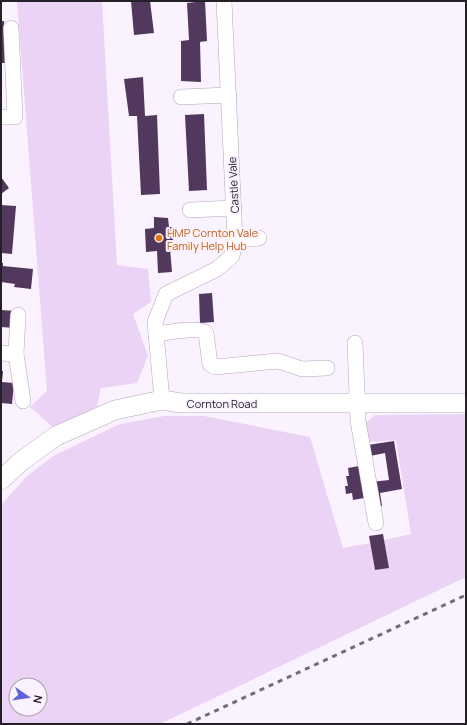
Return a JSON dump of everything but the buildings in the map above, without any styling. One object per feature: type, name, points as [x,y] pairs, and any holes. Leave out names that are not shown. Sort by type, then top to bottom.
[{"type":"main road","name":"Cornton Road","points":[[1,480],[19,462],[56,436],[115,410],[162,400],[181,403],[466,403]]},
{"type":"street","name":"Castle Vale","points":[[162,400],[154,322],[166,294],[217,269],[232,256],[235,240],[224,1]]},
{"type":"street","points":[[1,117],[15,117],[11,28]]},
{"type":"street","points":[[181,97],[229,95]]},
{"type":"street","points":[[190,210],[234,208]]},
{"type":"street","points":[[235,240],[259,238]]},
{"type":"street","points":[[18,315],[8,354],[23,401]]},
{"type":"street","points":[[156,334],[194,330],[206,333],[210,364],[215,367],[278,362],[302,369],[327,368]]},
{"type":"street","points":[[355,343],[358,422],[376,523]]},
{"type":"shaded area","points":[[17,1],[102,1],[117,265],[148,269],[151,302],[133,314],[148,356],[137,383],[101,388],[97,407],[54,428],[30,407],[47,391]]},
{"type":"shaded area","points":[[466,414],[466,577],[160,724],[1,724],[1,505],[26,477],[53,456],[120,424],[164,416],[204,416],[310,437],[343,548],[370,543],[375,570],[389,568],[384,540],[411,534],[396,440],[370,442],[366,423],[375,415]]},
{"type":"railway","points":[[187,724],[466,595]]},
{"type":"place","name":"HMP Cornton Vale Family Help Hub","points":[[159,238]]}]
